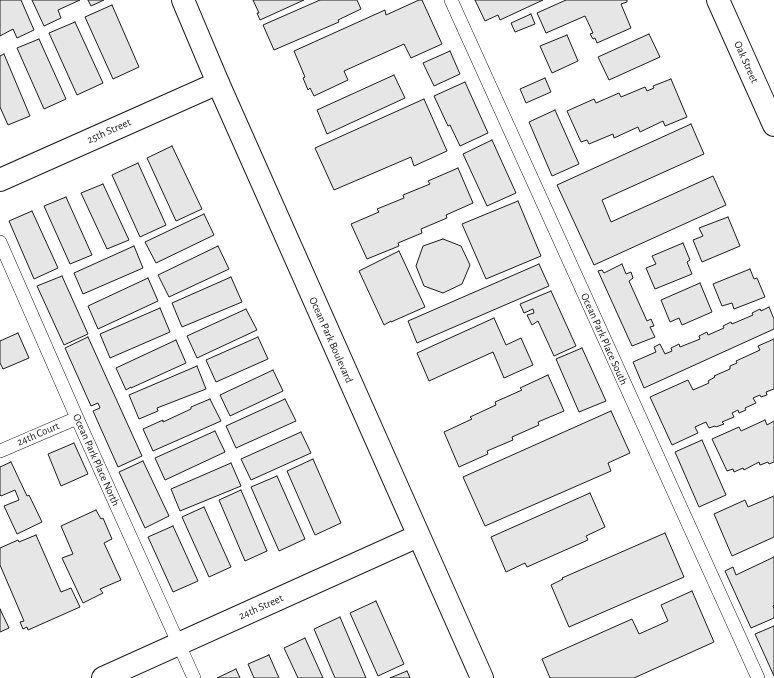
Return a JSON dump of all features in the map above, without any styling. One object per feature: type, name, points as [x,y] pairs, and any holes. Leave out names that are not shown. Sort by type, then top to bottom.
[{"type":"street","name":"Ocean Park Boulevard","points":[[183,0],[218,83],[482,678]]},
{"type":"street","name":"Oak Street","points":[[718,0],[774,125]]},
{"type":"street","name":"25th Street","points":[[0,180],[218,83]]},
{"type":"street","name":"24th Street","points":[[103,678],[418,536]]},
{"type":"lane","name":"Ocean Park Place South","points":[[451,0],[758,678]]},
{"type":"lane","name":"Ocean Park Place North","points":[[0,242],[194,678]]},
{"type":"lane","name":"24th Court","points":[[0,451],[77,418]]},
{"type":"building","points":[[0,0],[21,0],[34,30],[17,38],[13,29],[0,36]]},
{"type":"building","points":[[32,0],[80,0],[58,10],[61,18],[44,26]]},
{"type":"building","points":[[88,0],[104,0],[91,6]]},
{"type":"building","points":[[253,0],[304,0],[260,20],[257,13],[259,13]]},
{"type":"building","points":[[320,0],[357,0],[361,9],[338,20],[339,22],[274,50],[263,25]]},
{"type":"building","points":[[422,0],[442,44],[411,58],[404,44],[344,71],[348,80],[314,96],[310,88],[308,90],[303,78],[305,77],[294,51],[385,10],[386,15]]},
{"type":"building","points":[[475,0],[543,0],[500,20],[498,15],[485,21]]},
{"type":"building","points":[[566,0],[627,0],[627,2],[621,4],[631,28],[597,43],[595,38],[593,39],[590,34],[593,33],[585,16],[546,33],[537,13]]},
{"type":"building","points":[[112,5],[139,67],[113,79],[85,17]]},
{"type":"building","points":[[531,14],[535,24],[515,32],[511,23]]},
{"type":"building","points":[[75,22],[103,83],[77,95],[49,33]]},
{"type":"building","points":[[649,34],[660,57],[609,80],[598,57]]},
{"type":"building","points":[[567,35],[578,61],[552,73],[540,46]]},
{"type":"building","points":[[39,39],[66,99],[44,109],[17,48]]},
{"type":"building","points":[[450,51],[460,74],[434,86],[423,63]]},
{"type":"building","points":[[4,54],[30,116],[8,125],[0,107],[0,56]]},
{"type":"building","points":[[394,75],[405,98],[327,134],[317,110]]},
{"type":"building","points":[[545,78],[551,92],[526,103],[520,89]]},
{"type":"building","points":[[671,79],[687,117],[665,126],[663,121],[640,132],[638,127],[614,138],[613,134],[589,144],[587,140],[581,142],[567,111],[594,99],[596,103],[619,93],[621,97],[645,87],[647,91],[654,88],[653,86]]},
{"type":"building","points":[[465,82],[488,133],[460,146],[450,125],[448,126],[434,96]]},
{"type":"building","points":[[424,99],[447,151],[414,166],[411,157],[334,190],[315,148]]},
{"type":"building","points":[[555,110],[579,164],[552,176],[529,122]]},
{"type":"building","points":[[691,124],[704,154],[602,200],[611,222],[713,176],[726,205],[594,265],[557,185]]},
{"type":"building","points":[[492,140],[516,193],[487,206],[463,154]]},
{"type":"building","points":[[172,146],[202,209],[176,221],[147,158]]},
{"type":"building","points":[[138,163],[166,225],[140,237],[112,175]]},
{"type":"building","points":[[458,168],[473,203],[446,215],[447,218],[421,229],[422,233],[398,243],[399,246],[367,259],[351,224],[379,212],[377,209],[404,198],[403,195],[430,184],[428,181]]},
{"type":"building","points":[[103,184],[129,240],[107,249],[81,193]]},
{"type":"building","points":[[66,197],[92,255],[70,264],[44,206]]},
{"type":"building","points":[[518,201],[541,256],[486,279],[462,224]]},
{"type":"building","points":[[32,211],[58,268],[34,279],[9,221]]},
{"type":"building","points":[[204,214],[214,235],[156,263],[145,242]]},
{"type":"building","points":[[728,217],[740,246],[702,262],[693,240],[703,236],[699,228]]},
{"type":"building","points":[[443,239],[461,246],[470,265],[462,284],[443,293],[424,286],[416,266],[423,246]]},
{"type":"building","points":[[683,243],[690,260],[687,262],[692,274],[655,289],[646,268],[656,264],[652,256]]},
{"type":"building","points":[[134,246],[143,268],[83,294],[74,273]]},
{"type":"building","points":[[218,246],[229,269],[169,297],[158,275]]},
{"type":"building","points":[[399,251],[425,307],[384,325],[359,271]]},
{"type":"building","points":[[539,264],[549,286],[417,343],[408,321]]},
{"type":"building","points":[[622,264],[626,274],[631,272],[633,278],[629,281],[647,321],[651,319],[654,326],[650,327],[655,337],[632,346],[598,271],[602,270],[604,273]]},
{"type":"building","points":[[750,269],[754,279],[757,278],[765,297],[734,309],[732,303],[722,306],[713,284]]},
{"type":"building","points":[[62,276],[88,334],[64,345],[37,286]]},
{"type":"building","points":[[231,277],[242,302],[182,327],[172,303]]},
{"type":"building","points":[[148,278],[158,301],[98,329],[88,306]]},
{"type":"building","points":[[700,283],[712,312],[682,325],[679,318],[670,322],[661,300]]},
{"type":"building","points":[[551,291],[576,346],[554,356],[538,321],[532,325],[527,315],[534,313],[533,309],[524,313],[520,304]]},
{"type":"building","points":[[769,307],[774,319],[774,329],[644,388],[633,362],[656,352],[654,347],[660,344],[665,354],[672,351],[671,348],[679,344],[680,347],[700,339],[699,336],[707,332],[708,335],[724,328],[723,326],[731,322],[732,324],[753,315],[752,313],[760,309],[761,311]]},
{"type":"building","points":[[160,308],[170,332],[110,358],[100,334]]},
{"type":"building","points":[[246,309],[257,330],[197,358],[187,336]]},
{"type":"building","points":[[494,318],[506,345],[521,338],[533,365],[504,378],[493,352],[429,381],[417,353]]},
{"type":"building","points":[[18,333],[29,358],[3,369],[0,363],[0,341]]},
{"type":"building","points":[[88,337],[142,456],[118,467],[93,411],[100,408],[98,403],[91,406],[65,348]]},
{"type":"building","points":[[258,337],[268,359],[216,382],[206,360]]},
{"type":"building","points":[[774,339],[774,389],[766,392],[767,395],[761,397],[760,395],[753,398],[756,403],[745,408],[746,410],[739,413],[738,410],[732,413],[734,417],[722,422],[724,424],[709,428],[706,422],[695,427],[698,433],[672,445],[650,397],[688,380],[693,390],[709,383],[708,381],[715,377],[714,376],[730,369],[730,366],[737,363],[736,361],[760,350],[758,346]]},
{"type":"building","points":[[176,340],[186,363],[126,390],[116,368]]},
{"type":"building","points":[[582,348],[606,401],[579,412],[556,359]]},
{"type":"building","points":[[197,366],[206,389],[157,408],[158,411],[139,419],[129,395]]},
{"type":"building","points":[[273,370],[283,391],[230,416],[220,395]]},
{"type":"building","points":[[548,375],[564,411],[538,422],[539,425],[512,437],[513,440],[487,451],[488,454],[459,467],[444,432],[472,419],[470,417],[496,405],[495,402],[522,390],[520,388]]},
{"type":"building","points":[[210,399],[221,421],[153,451],[143,429],[163,420],[163,422]]},
{"type":"building","points":[[285,399],[296,421],[236,448],[226,426]]},
{"type":"building","points":[[611,411],[630,453],[608,463],[611,471],[485,526],[463,477]]},
{"type":"building","points":[[765,420],[767,425],[774,421],[774,462],[769,464],[768,462],[760,465],[759,462],[744,470],[743,468],[734,472],[733,469],[727,471],[712,439],[739,427],[741,431]]},
{"type":"building","points":[[215,431],[225,452],[165,480],[155,458]]},
{"type":"building","points":[[301,432],[311,453],[251,480],[241,459]]},
{"type":"building","points":[[702,440],[726,495],[699,507],[675,452]]},
{"type":"building","points":[[74,443],[88,474],[61,486],[48,454]]},
{"type":"building","points":[[313,459],[341,523],[315,535],[287,471]]},
{"type":"building","points":[[143,461],[169,516],[145,528],[119,472]]},
{"type":"building","points":[[11,462],[27,496],[29,495],[42,522],[17,534],[4,506],[19,500],[15,490],[1,496],[0,495],[0,467]]},
{"type":"building","points":[[231,463],[241,486],[180,511],[171,489]]},
{"type":"building","points":[[277,476],[305,539],[279,551],[251,487]]},
{"type":"building","points":[[241,490],[267,551],[245,561],[219,500]]},
{"type":"building","points":[[590,493],[605,527],[586,536],[588,540],[527,567],[525,563],[506,572],[491,537]]},
{"type":"building","points":[[774,496],[774,537],[732,556],[714,514],[745,500],[748,507]]},
{"type":"building","points":[[204,507],[231,567],[209,577],[182,517]]},
{"type":"building","points":[[96,510],[101,519],[103,518],[112,539],[104,543],[121,580],[100,589],[103,593],[83,603],[62,558],[73,554],[61,526]]},
{"type":"building","points":[[173,526],[198,581],[173,592],[148,537]]},
{"type":"building","points":[[665,533],[684,577],[569,627],[551,585],[563,579],[562,578]]},
{"type":"building","points":[[36,535],[61,592],[71,588],[80,607],[28,630],[27,627],[23,629],[20,622],[24,621],[0,565],[0,548],[18,540],[19,542]]},
{"type":"building","points":[[774,557],[774,618],[751,628],[725,571],[733,567],[736,575]]},
{"type":"building","points":[[692,591],[714,642],[634,678],[550,678],[542,659],[632,619],[639,634],[668,621],[661,605]]},
{"type":"building","points":[[376,601],[404,664],[378,676],[350,613]]},
{"type":"building","points":[[0,609],[9,628],[0,632]]},
{"type":"building","points":[[340,617],[366,678],[335,678],[314,629]]},
{"type":"building","points":[[774,626],[774,676],[755,634]]},
{"type":"building","points":[[305,638],[323,678],[298,678],[284,648]]},
{"type":"building","points":[[269,655],[279,678],[254,678],[248,664]]},
{"type":"building","points":[[236,669],[240,678],[217,678]]},
{"type":"building","points":[[407,671],[410,678],[390,678]]}]
